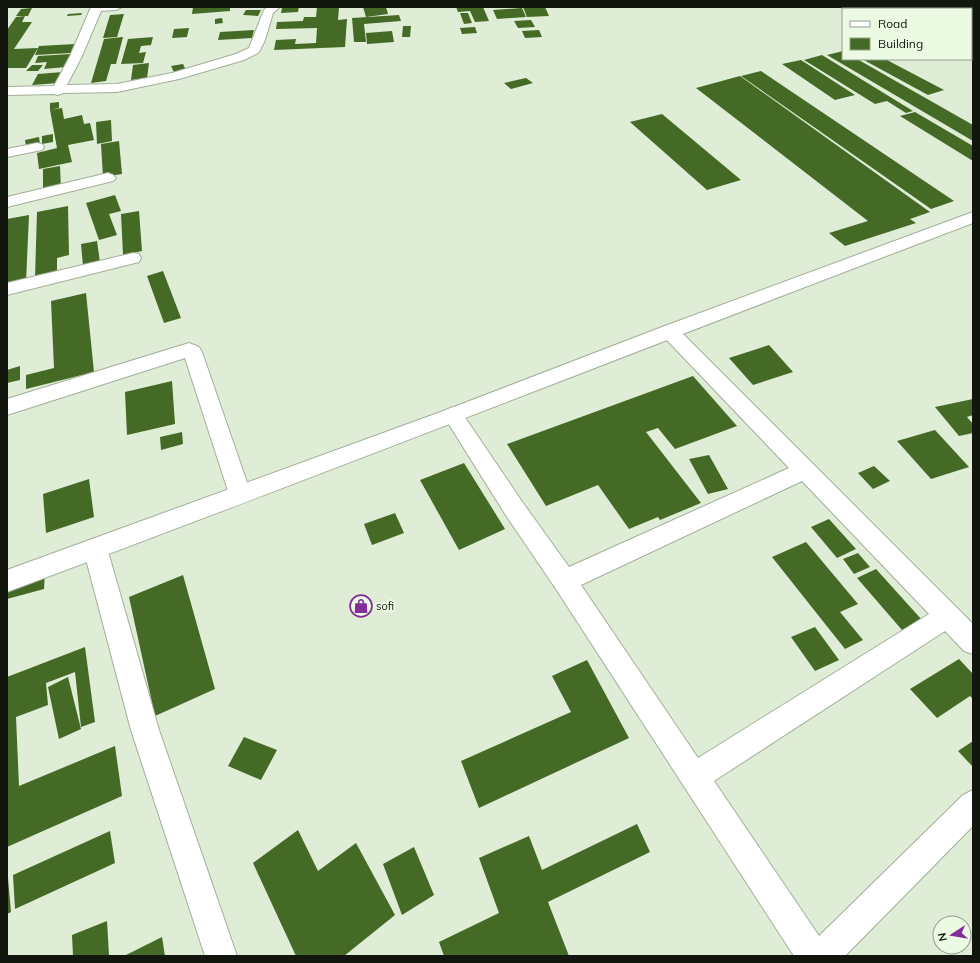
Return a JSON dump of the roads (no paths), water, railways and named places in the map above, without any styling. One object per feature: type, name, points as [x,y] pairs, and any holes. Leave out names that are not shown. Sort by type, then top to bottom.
[{"type":"street","points":[[58,91],[76,56],[97,8],[116,7]]},
{"type":"street","points":[[7,91],[58,91],[117,88],[174,76],[240,57],[254,50],[259,40],[268,12],[274,7]]},
{"type":"street","points":[[7,153],[37,147]]},
{"type":"street","points":[[7,202],[108,178]]},
{"type":"street","points":[[7,582],[453,415],[669,331],[973,217]]},
{"type":"street","points":[[7,289],[133,258]]},
{"type":"street","points":[[669,331],[973,642]]},
{"type":"street","points":[[7,407],[189,350],[192,352],[240,494]]},
{"type":"street","points":[[453,415],[515,510],[565,580],[813,956]]},
{"type":"street","points":[[565,580],[805,470]]},
{"type":"street","points":[[95,548],[145,730],[222,956]]},
{"type":"street","points":[[694,777],[947,616]]},
{"type":"street","points":[[822,956],[973,805]]},
{"type":"place","name":"sofi","points":[[361,606]]}]
